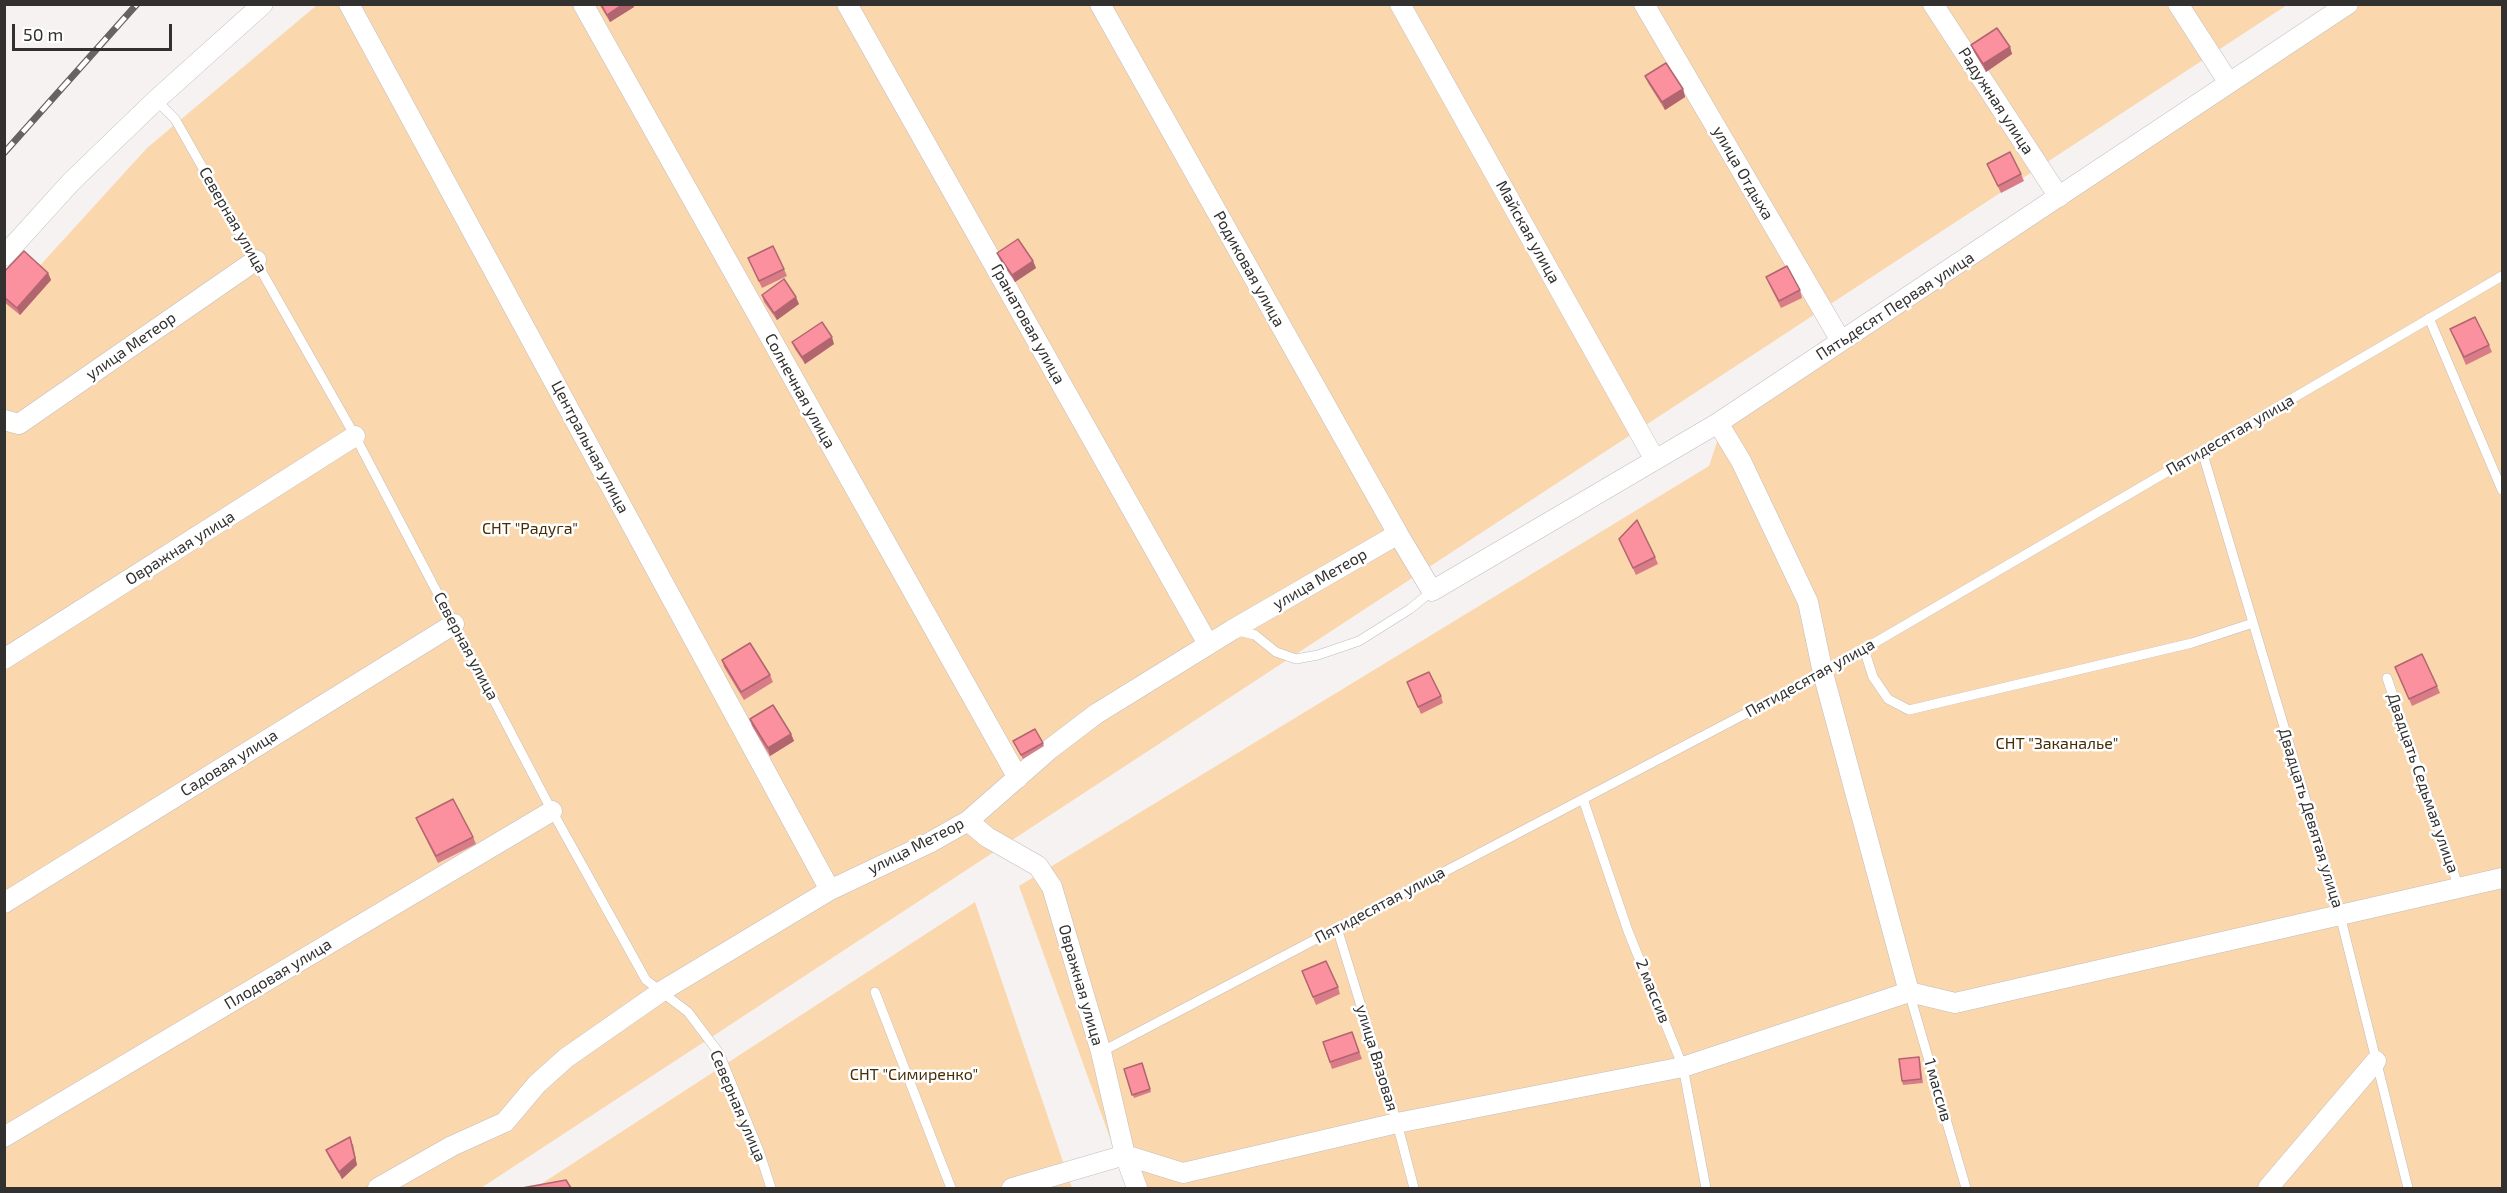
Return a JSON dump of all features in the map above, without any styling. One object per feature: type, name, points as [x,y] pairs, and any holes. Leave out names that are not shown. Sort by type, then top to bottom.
[{"type":"street","points":[[4,256],[71,182],[156,100],[263,4]]},
{"type":"street","name":"Центральная улица","points":[[349,4],[830,890]]},
{"type":"street","name":"Солнечная улица","points":[[583,4],[1018,778]]},
{"type":"street","name":"Гранатовая улица","points":[[847,4],[1208,644]]},
{"type":"street","name":"Родиковая улица","points":[[1100,4],[1398,534]]},
{"type":"street","name":"Майская улица","points":[[1400,4],[1655,460]]},
{"type":"street","name":"улица Отдыха","points":[[1644,4],[1841,341]]},
{"type":"street","name":"Радужная улица","points":[[1933,4],[2059,197]]},
{"type":"street","points":[[2178,4],[2229,83]]},
{"type":"street","name":"Пятьдесят Первая улица","points":[[1432,591],[1718,423],[2348,4]]},
{"type":"street","name":"улица Метеор","points":[[4,420],[19,424],[256,260]]},
{"type":"street","points":[[1718,423],[1741,461],[1808,602],[1822,673],[1909,992]]},
{"type":"street","name":"Овражная улица","points":[[4,659],[356,436]]},
{"type":"street","points":[[1398,534],[1432,591]]},
{"type":"street","name":"улица Метеор","points":[[378,1188],[452,1146],[505,1122],[537,1084],[566,1058],[662,991],[830,890],[929,843],[968,821],[1050,749],[1096,714],[1208,644],[1398,534]]},
{"type":"street","name":"Садовая улица","points":[[4,903],[454,624]]},
{"type":"street","name":"Плодовая улица","points":[[4,1137],[552,811]]},
{"type":"street","name":"Овражная улица","points":[[968,821],[987,837],[1038,866],[1053,887],[1101,1052],[1125,1155],[1137,1188]]},
{"type":"street","points":[[1012,1188],[1125,1155],[1183,1173],[1397,1123],[1683,1066],[1909,992],[1955,1003],[2502,878]]},
{"type":"street","points":[[2268,1188],[2376,1061]]},
{"type":"lane","name":"Северная улица","points":[[156,100],[176,118],[356,436],[552,811],[646,980],[688,1012],[719,1053],[759,1150],[771,1188]]},
{"type":"lane","name":"Пятидесятая улица","points":[[1101,1052],[1822,673],[2502,276]]},
{"type":"lane","points":[[2429,318],[2502,490]]},
{"type":"lane","name":"Двадцать Девятая улица","points":[[2202,451],[2340,915],[2408,1188]]},
{"type":"lane","points":[[1232,630],[1255,635],[1276,652],[1296,658],[1318,655],[1359,641],[1410,609],[1432,591]]},
{"type":"lane","points":[[1864,649],[1872,677],[1888,699],[1909,710],[2192,643],[2253,622]]},
{"type":"lane","name":"Двадцать Седьмая улица","points":[[2387,678],[2459,888]]},
{"type":"lane","name":"2 массив","points":[[1583,799],[1628,931],[1683,1066],[1706,1188]]},
{"type":"lane","name":"улица Вязовая","points":[[1337,928],[1397,1123],[1414,1188]]},
{"type":"lane","points":[[875,992],[951,1188]]},
{"type":"lane","name":"1 массив","points":[[1909,992],[1966,1188]]},
{"type":"green space","name":"СНТ \"Радуга\"","points":[[317,5],[2287,5],[481,1188],[5,1188],[4,305],[147,148]]},
{"type":"green space","name":"СНТ \"Заканалье\"","points":[[2339,5],[2502,5],[2502,1188],[1128,1188],[1019,886],[1709,466],[1730,403],[1892,303]]},
{"type":"green space","name":"СНТ \"Симиренко\"","points":[[975,902],[1072,1188],[535,1188]]},
{"type":"building","points":[[601,4],[623,4],[607,15]]},
{"type":"building","points":[[1997,28],[2010,47],[1983,64],[1971,45]]},
{"type":"building","points":[[1666,63],[1683,89],[1662,102],[1645,76]]},
{"type":"building","points":[[2010,152],[2021,174],[1998,186],[1987,164]]},
{"type":"building","points":[[1018,239],[1033,261],[1012,275],[997,253]]},
{"type":"building","points":[[773,246],[784,269],[759,281],[748,258]]},
{"type":"building","points":[[24,251],[48,273],[17,308],[4,297],[4,272]]},
{"type":"building","points":[[1787,266],[1800,290],[1779,301],[1766,277]]},
{"type":"building","points":[[784,279],[796,297],[774,313],[762,295]]},
{"type":"building","points":[[2475,317],[2489,345],[2464,357],[2450,329]]},
{"type":"building","points":[[822,322],[832,337],[802,357],[792,342]]},
{"type":"building","points":[[1637,520],[1655,557],[1633,568],[1619,539]]},
{"type":"building","points":[[750,643],[770,675],[741,692],[722,660]]},
{"type":"building","points":[[2422,654],[2437,686],[2409,699],[2395,667]]},
{"type":"building","points":[[1429,672],[1441,696],[1418,707],[1407,682]]},
{"type":"building","points":[[773,705],[791,734],[768,748],[750,719]]},
{"type":"building","points":[[1035,729],[1043,743],[1021,755],[1013,741]]},
{"type":"building","points":[[453,799],[473,837],[436,856],[416,818]]},
{"type":"building","points":[[1326,961],[1338,987],[1313,997],[1302,971]]},
{"type":"building","points":[[1352,1032],[1359,1052],[1330,1062],[1323,1042]]},
{"type":"building","points":[[1919,1057],[1921,1079],[1902,1081],[1899,1059]]},
{"type":"building","points":[[1142,1063],[1150,1089],[1132,1095],[1124,1069]]},
{"type":"building","points":[[350,1137],[355,1158],[339,1172],[326,1150]]},
{"type":"building","points":[[566,1180],[571,1188],[522,1188]]},
{"type":"railway","points":[[4,153],[137,4]]}]
